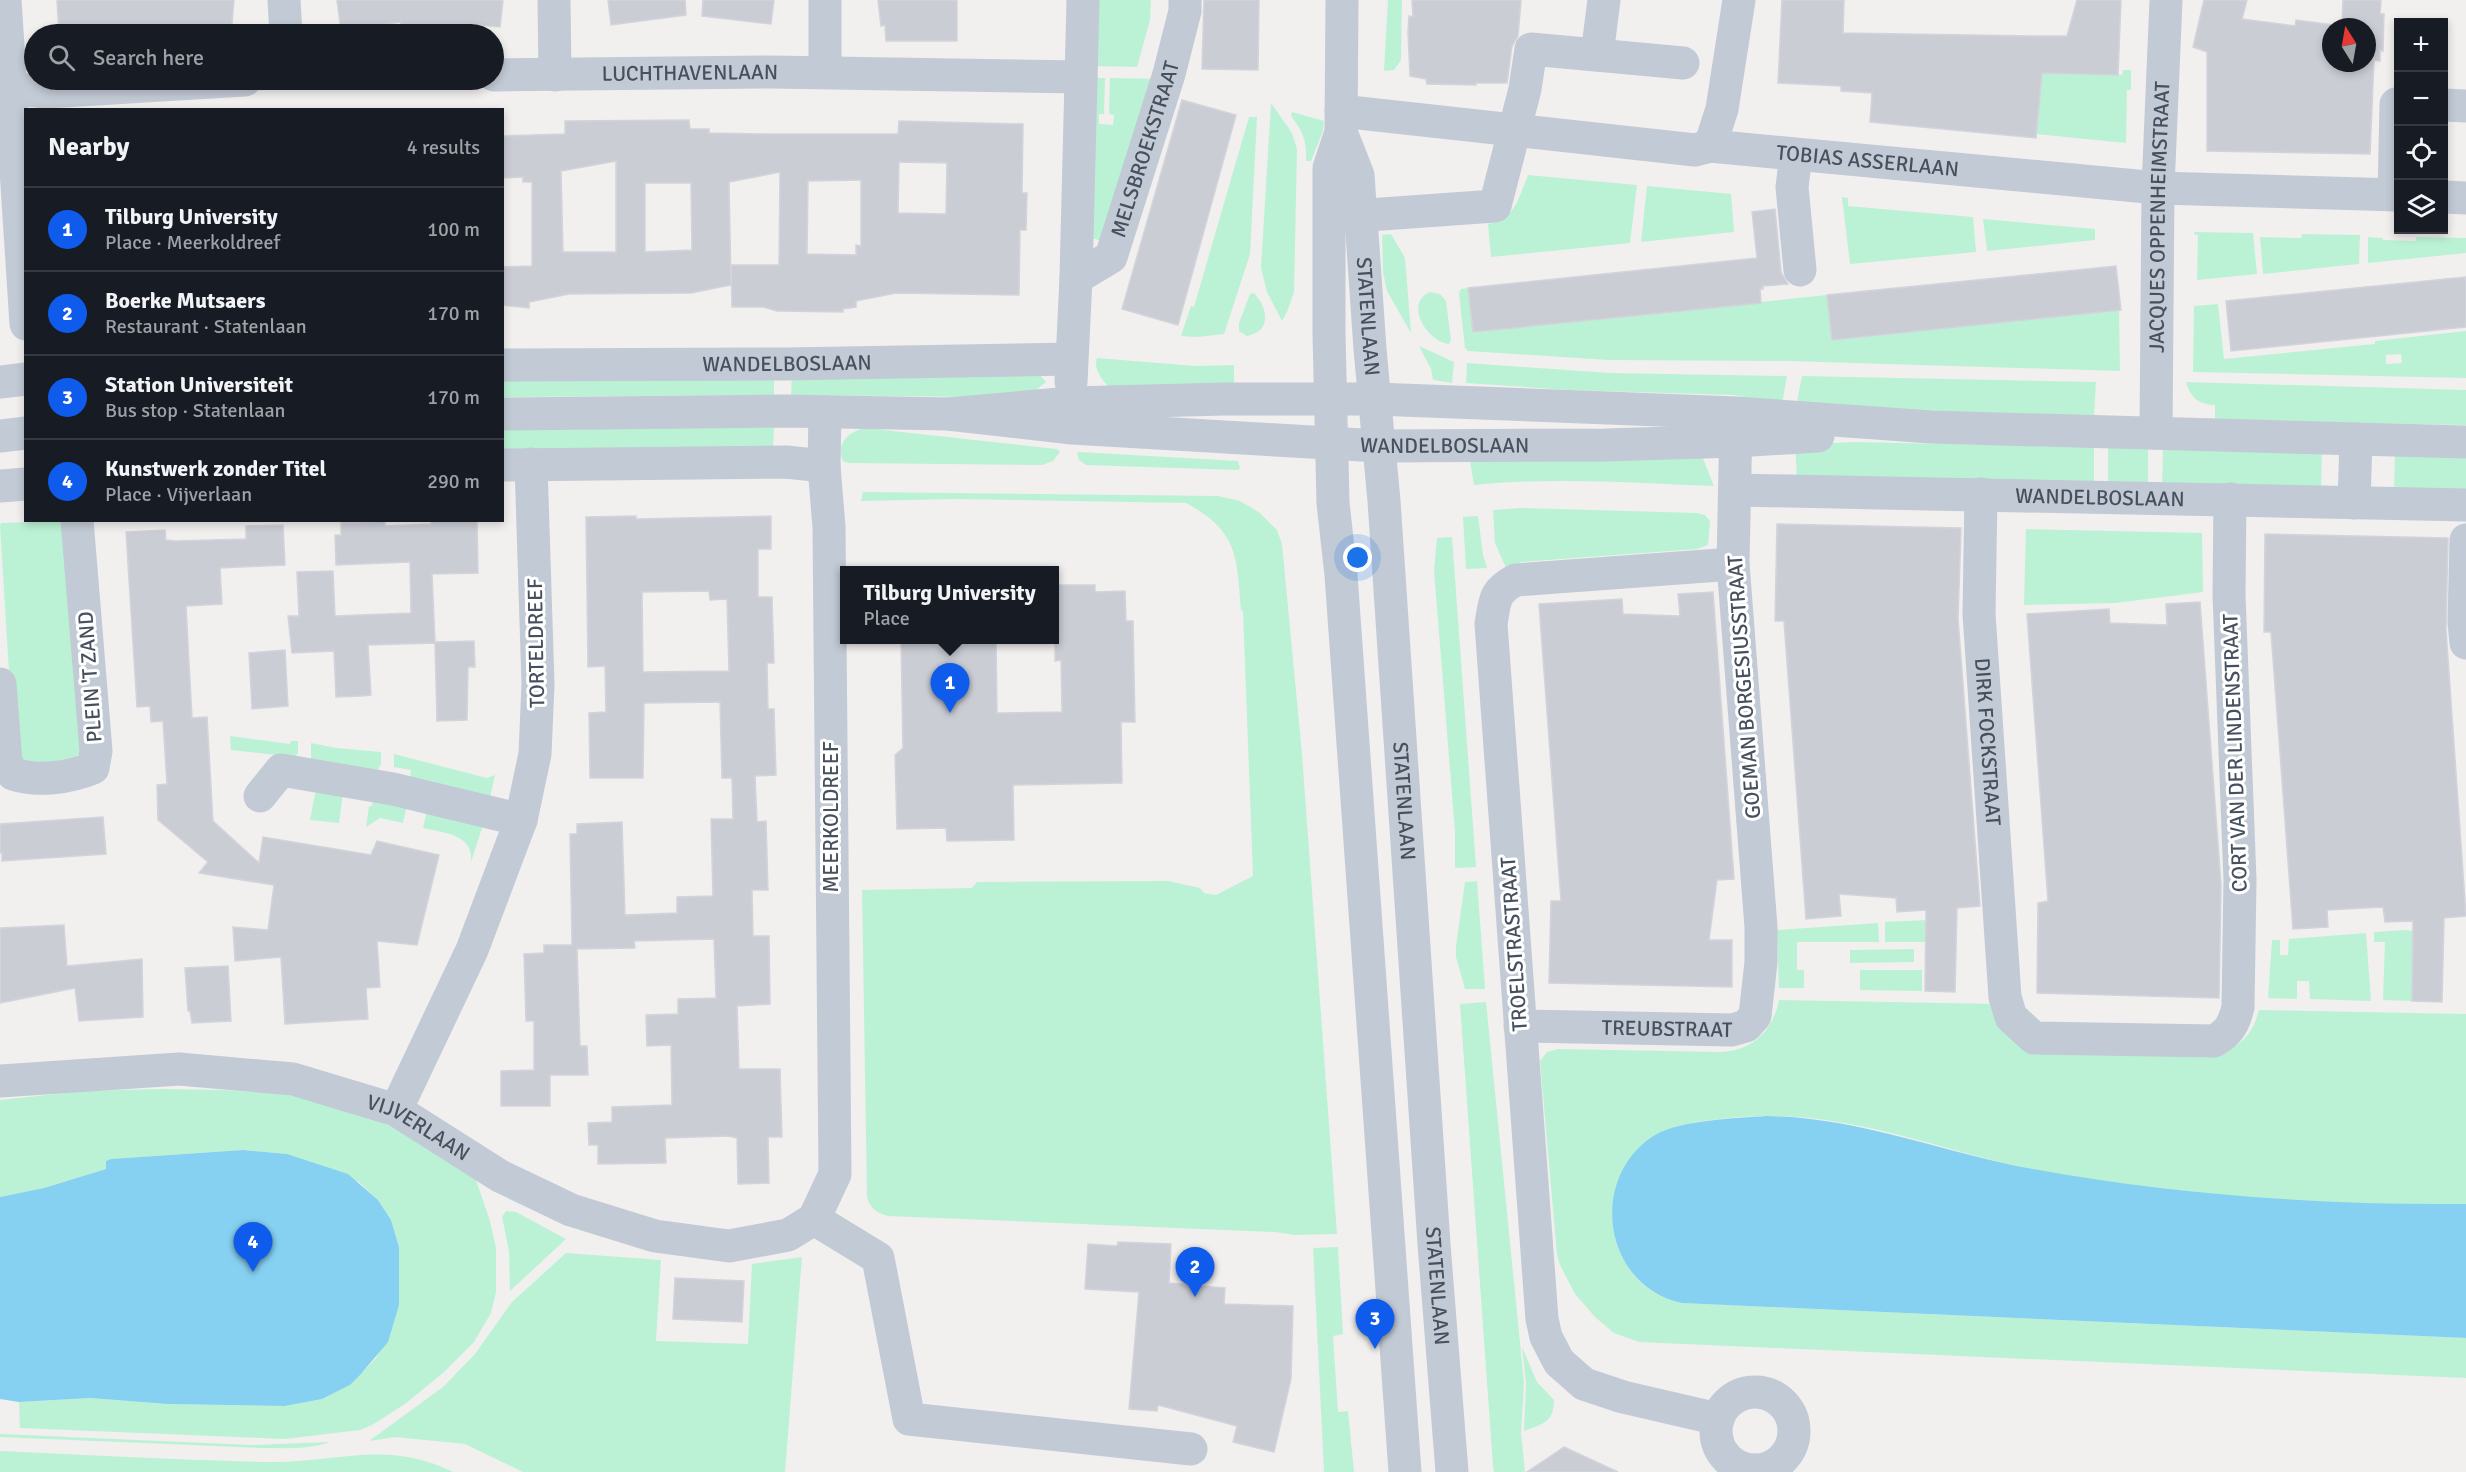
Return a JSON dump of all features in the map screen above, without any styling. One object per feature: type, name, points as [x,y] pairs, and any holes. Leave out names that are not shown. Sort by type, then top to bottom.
[{"type":"street","points":[[5,0],[5,87],[24,301]]},
{"type":"street","points":[[284,0],[285,24]]},
{"type":"street","points":[[554,0],[555,75]]},
{"type":"street","points":[[825,0],[825,72]]},
{"type":"street","name":"MELSBROEKSTRAAT","points":[[1071,416],[1083,0]]},
{"type":"street","name":"MELSBROEKSTRAAT","points":[[1076,278],[1111,257],[1169,74],[1185,11],[1185,0]]},
{"type":"street","name":"STATENLAAN","points":[[1342,0],[1341,121],[1329,168],[1356,217],[1375,399],[1452,1472]]},
{"type":"street","points":[[1597,55],[1604,0]]},
{"type":"street","points":[[1710,146],[1722,108],[1739,0]]},
{"type":"street","name":"JACQUES OPPENHEIMSTRAAT","points":[[2156,433],[2158,188],[2166,0]]},
{"type":"street","points":[[1356,217],[1429,193],[1463,190],[1504,169],[1525,89],[1531,49],[1683,63]]},
{"type":"street","name":"LUCHTHAVENLAAN","points":[[504,75],[825,72],[1081,78]]},
{"type":"street","points":[[5,87],[24,89]]},
{"type":"street","points":[[30,90],[46,92],[79,90]]},
{"type":"street","points":[[2448,105],[2466,106]]},
{"type":"street","name":"TOBIAS ASSERLAAN","points":[[1341,121],[1514,131],[1695,150],[1710,146],[2158,188],[2394,195]]},
{"type":"street","name":"TOBIAS ASSERLAAN","points":[[2396,126],[2396,180]]},
{"type":"street","points":[[1796,155],[1792,187],[1800,270]]},
{"type":"street","points":[[2448,197],[2466,198]]},
{"type":"street","name":"STATENLAAN","points":[[1356,217],[1330,399],[1333,503],[1343,599],[1405,1472]]},
{"type":"street","name":"WANDELBOSLAAN","points":[[504,365],[785,364],[1071,359]]},
{"type":"street","points":[[0,382],[24,379]]},
{"type":"street","name":"WANDELBOSLAAN","points":[[1071,416],[1225,399],[1375,399],[1736,427],[1943,428],[2466,442]]},
{"type":"street","name":"WANDELBOSLAAN","points":[[504,414],[825,412],[1071,416],[1332,444],[1379,446],[1606,445],[1736,427]]},
{"type":"street","name":"MEERKOLDREEF","points":[[814,1219],[835,1174],[829,526],[824,466],[825,412]]},
{"type":"street","name":"GOEMAN BORGESIUSSTRAAT","points":[[1736,427],[1733,564],[1760,916],[1761,962]]},
{"type":"street","points":[[0,436],[24,434]]},
{"type":"street","points":[[2354,503],[2356,439]]},
{"type":"street","points":[[517,464],[786,462],[824,466]]},
{"type":"street","name":"TORTELDREEF","points":[[396,1110],[472,950],[521,820],[535,754],[538,684],[517,464]]},
{"type":"street","points":[[0,486],[24,484]]},
{"type":"street","name":"WANDELBOSLAAN","points":[[1736,490],[2466,505]]},
{"type":"street","name":"DIRK FOCKSTRAAT","points":[[1981,494],[1979,614],[2005,989],[2012,1017],[2034,1038],[2214,1041],[2226,1035],[2235,1020],[2238,1007]]},
{"type":"street","name":"CORT VAN DER LINDENSTRAAT","points":[[2230,500],[2229,595],[2241,880],[2238,1007]]},
{"type":"street","name":"PLEIN 'T ZAND","points":[[0,684],[6,762],[13,774],[27,779],[78,775],[93,768],[96,751],[77,522]]},
{"type":"street","points":[[2465,633],[2466,540]]},
{"type":"street","name":"TROELSTRASTRAAT","points":[[1718,1419],[1623,1397],[1584,1384],[1559,1362],[1552,1351],[1542,1319],[1491,624],[1495,597],[1504,586],[1516,580],[1530,577],[1733,564]]},
{"type":"street","points":[[260,796],[281,770],[393,789],[521,820]]},
{"type":"street","name":"TREUBSTRAAT","points":[[1520,1026],[1732,1030],[1746,1026],[1755,1016],[1761,962]]},
{"type":"street","name":"VIJVERLAAN","points":[[0,1081],[179,1069],[293,1079],[396,1110],[500,1176],[572,1210],[656,1236],[729,1246],[788,1235],[814,1219]]},
{"type":"street","points":[[814,1219],[878,1258],[909,1419],[1191,1449]]},
{"type":"green space","points":[[1095,0],[1151,0],[1150,20],[1137,67],[1094,66]]},
{"type":"green space","points":[[1388,0],[1402,0],[1401,60],[1394,70],[1384,71]]},
{"type":"green space","points":[[2045,36],[2082,37],[2081,74],[2122,75],[2123,70],[2131,70],[2131,90],[2127,90],[2126,143],[2036,134]]},
{"type":"green space","points":[[1094,78],[1105,78],[1104,114],[1099,114],[1099,124],[1113,125],[1114,115],[1109,114],[1110,78],[1162,79],[1103,241],[1091,238]]},
{"type":"green space","points":[[1271,103],[1292,133],[1297,149],[1294,292],[1282,321],[1267,292],[1261,268]]},
{"type":"green space","points":[[1292,112],[1324,121],[1323,131],[1311,161],[1306,161],[1303,137],[1291,116]]},
{"type":"green space","points":[[1249,117],[1257,117],[1250,254],[1224,334],[1181,336],[1191,306],[1194,307]]},
{"type":"green space","points":[[1528,175],[1637,185],[1630,243],[1491,257],[1488,224],[1497,222],[1510,213],[1519,199]]},
{"type":"green space","points":[[1647,186],[1731,194],[1734,232],[1641,242]]},
{"type":"green space","points":[[1842,197],[1848,198],[1848,206],[1973,217],[1976,252],[1850,264]]},
{"type":"green space","points":[[1983,219],[2095,229],[2095,240],[1987,251]]},
{"type":"green space","points":[[2194,232],[2253,233],[2257,274],[2197,280],[2198,235]]},
{"type":"green space","points":[[1391,234],[1405,258],[1411,333],[1387,291],[1383,272],[1382,235]]},
{"type":"green space","points":[[2302,234],[2360,235],[2359,264],[2263,274],[2260,237],[2301,238]]},
{"type":"green space","points":[[2368,237],[2416,241],[2416,237],[2466,238],[2466,253],[2368,263]]},
{"type":"green space","points":[[1469,288],[1473,332],[1827,295],[1832,340],[2119,310],[2120,371],[1788,361],[1608,360],[1468,351],[1465,348],[1459,293],[1461,289]]},
{"type":"green space","points":[[1430,292],[1440,294],[1446,301],[1451,340],[1449,344],[1433,337],[1422,322],[1419,305],[1422,298]]},
{"type":"green space","points":[[1254,293],[1262,305],[1265,318],[1261,329],[1247,336],[1239,331],[1239,323],[1250,294]]},
{"type":"green space","points":[[2218,304],[2224,359],[2375,344],[2375,341],[2466,331],[2466,378],[2193,372],[2194,306]],"holes":[[[2401,354],[2402,363],[2386,364],[2386,355]]]},
{"type":"green space","points":[[1419,346],[1454,362],[1452,383],[1433,380],[1431,369]]},
{"type":"green space","points":[[1097,358],[1195,366],[1234,365],[1234,388],[1110,388],[1097,370]]},
{"type":"green space","points":[[1467,363],[1610,373],[1787,376],[1782,404],[1734,395],[1568,390],[1466,383]]},
{"type":"green space","points":[[774,374],[774,395],[504,397],[504,376]]},
{"type":"green space","points":[[792,374],[1041,376],[1046,382],[1036,390],[979,397],[791,395]]},
{"type":"green space","points":[[1802,376],[2096,382],[2094,417],[1796,406]]},
{"type":"green space","points":[[2186,382],[2466,390],[2466,425],[2215,420],[2215,405],[2204,404],[2196,399]]},
{"type":"green space","points":[[774,427],[773,449],[504,451],[504,430]]},
{"type":"green space","points":[[865,428],[1057,449],[1060,452],[1053,461],[1042,465],[849,463],[843,461],[841,449],[845,439]]},
{"type":"green space","points":[[1853,442],[2094,447],[2094,485],[1797,479],[1795,445]]},
{"type":"green space","points":[[2108,447],[2148,448],[2148,487],[2108,486]]},
{"type":"green space","points":[[2163,449],[2322,452],[2321,491],[2162,487]]},
{"type":"green space","points":[[1077,453],[1238,461],[1240,468],[1238,470],[1086,465],[1079,460]]},
{"type":"green space","points":[[2395,453],[2466,454],[2466,494],[2394,492]]},
{"type":"green space","points":[[1469,455],[1702,456],[1714,486],[1564,481],[1474,485]]},
{"type":"green space","points":[[863,492],[1218,496],[1240,501],[1260,513],[1277,530],[1282,544],[1302,754],[1337,1234],[1295,1235],[1275,1232],[888,1216],[877,1212],[870,1204],[867,1196],[862,890],[972,888],[977,882],[1168,881],[1200,888],[1204,893],[1216,895],[1253,876],[1243,611],[1241,610],[1236,560],[1232,547],[1216,524],[1186,503],[955,499],[861,501]]},
{"type":"green space","points":[[1521,508],[1697,513],[1705,515],[1710,521],[1708,545],[1697,549],[1522,562],[1506,568],[1495,543],[1493,510]]},
{"type":"green space","points":[[1478,516],[1487,568],[1466,569],[1463,517]]},
{"type":"green space","points":[[65,522],[81,746],[79,754],[73,760],[26,764],[14,752],[1,523]]},
{"type":"green space","points":[[2026,529],[2202,533],[2203,592],[2115,603],[2024,605]]},
{"type":"green space","points":[[1452,537],[1476,867],[1455,868],[1455,832],[1434,570],[1437,538]]},
{"type":"green space","points":[[230,736],[290,744],[291,741],[298,741],[298,753],[295,757],[231,750]]},
{"type":"green space","points":[[311,743],[381,752],[381,764],[377,771],[311,760]]},
{"type":"green space","points":[[394,754],[487,778],[495,775],[490,798],[410,778],[411,770],[394,767]]},
{"type":"green space","points":[[316,789],[343,793],[339,823],[310,820]]},
{"type":"green space","points":[[373,798],[407,805],[403,823],[380,818],[366,827],[369,806],[372,806]]},
{"type":"green space","points":[[427,810],[483,825],[471,862],[471,853],[463,840],[456,836],[423,828]]},
{"type":"green space","points":[[1477,881],[1485,989],[1465,989],[1456,957],[1456,946],[1465,882]]},
{"type":"green space","points":[[1927,920],[1926,942],[1885,942],[1885,922]]},
{"type":"green space","points":[[1878,923],[1879,942],[1797,942],[1797,970],[1804,970],[1804,988],[1779,988],[1777,930]]},
{"type":"green space","points":[[2413,931],[2412,1001],[2383,1000],[2385,942],[2374,942],[2374,932]]},
{"type":"green space","points":[[2366,933],[2371,1001],[2310,999],[2309,981],[2297,981],[2297,999],[2268,998],[2272,940],[2280,940],[2280,955],[2288,955],[2289,939]]},
{"type":"green space","points":[[1914,949],[1914,962],[1850,963],[1850,950]]},
{"type":"green space","points":[[1860,970],[1922,970],[1922,991],[1860,990]]},
{"type":"green space","points":[[1779,1000],[1997,1004],[2002,1022],[2234,1047],[2250,1031],[2259,1010],[2466,1014],[2466,1204],[2302,1201],[2193,1193],[2085,1179],[2031,1169],[1899,1135],[1832,1121],[1766,1116],[1689,1124],[1650,1139],[1638,1150],[1631,1163],[1617,1218],[1615,1236],[1623,1258],[1640,1282],[1654,1293],[1682,1303],[2466,1338],[2466,1378],[1639,1342],[1614,1333],[1595,1317],[1575,1294],[1557,1255],[1540,1061],[1547,1052],[1558,1049],[1731,1051],[1751,1043],[1766,1030],[1772,1021]]},
{"type":"green space","points":[[1486,1002],[1524,1383],[1521,1433],[1525,1472],[1494,1472],[1493,1466],[1460,1004]]},
{"type":"green space","points":[[160,1089],[280,1094],[308,1098],[359,1112],[406,1133],[476,1180],[490,1221],[496,1248],[496,1292],[491,1313],[474,1342],[444,1372],[405,1404],[360,1430],[285,1439],[20,1428],[19,1402],[90,1398],[167,1404],[285,1406],[322,1399],[350,1385],[376,1358],[399,1305],[399,1247],[391,1220],[378,1200],[359,1182],[287,1154],[243,1150],[111,1159],[106,1161],[106,1169],[44,1188],[0,1197],[0,1100],[85,1091]]},
{"type":"green space","points":[[506,1211],[516,1212],[566,1239],[510,1291],[509,1251],[502,1217]]},
{"type":"green space","points":[[1338,1247],[1343,1334],[1333,1336],[1338,1412],[1348,1411],[1354,1472],[1324,1472],[1313,1248]]},
{"type":"green space","points":[[566,1253],[661,1260],[656,1341],[748,1344],[752,1264],[802,1257],[785,1472],[523,1472],[465,1444],[395,1437],[369,1441],[443,1387],[475,1354],[512,1302]]},
{"type":"green space","points":[[1522,1347],[1537,1382],[1554,1400],[1552,1414],[1546,1422],[1524,1431],[1526,1383]]},
{"type":"green space","points":[[0,1434],[252,1445],[330,1442],[304,1447],[259,1448],[0,1437]]},
{"type":"green space","points":[[0,1451],[269,1462],[383,1455],[429,1462],[453,1472],[0,1472]]},
{"type":"water","points":[[1767,1116],[1834,1122],[2033,1169],[2141,1186],[2249,1197],[2357,1203],[2466,1204],[2466,1338],[1682,1303],[1655,1293],[1635,1276],[1621,1254],[1613,1229],[1613,1202],[1619,1177],[1633,1154],[1655,1135],[1679,1126]]},
{"type":"water","points":[[243,1150],[287,1154],[348,1174],[378,1200],[391,1220],[399,1247],[399,1305],[388,1342],[360,1375],[350,1385],[322,1399],[285,1406],[167,1404],[90,1398],[19,1402],[0,1399],[0,1197],[44,1188],[106,1169],[106,1161],[111,1159]]},
{"type":"building","points":[[57,0],[234,0],[232,24],[58,24]]},
{"type":"building","points":[[337,0],[503,0],[500,24],[401,24],[400,22],[340,24]]},
{"type":"building","points":[[608,0],[685,0],[686,15],[611,25]]},
{"type":"building","points":[[703,0],[774,0],[771,24],[702,16]]},
{"type":"building","points":[[878,0],[957,0],[957,41],[886,41],[885,25],[881,26]]},
{"type":"building","points":[[1204,0],[1259,0],[1258,70],[1202,69]]},
{"type":"building","points":[[1412,0],[1521,0],[1518,36],[1512,46],[1507,83],[1427,84],[1426,79],[1410,76],[1408,32],[1409,16],[1413,17]]},
{"type":"building","points":[[1782,0],[1844,0],[1843,33],[2067,36],[2077,0],[2121,0],[2118,75],[2042,73],[2036,138],[1870,122],[1872,93],[1841,91],[1841,86],[1778,83]]},
{"type":"building","points":[[2204,0],[2247,0],[2242,19],[2295,26],[2296,20],[2322,23],[2322,72],[2373,72],[2370,154],[2207,151],[2207,52],[2193,47]]},
{"type":"building","points":[[2343,0],[2381,0],[2380,14],[2384,14],[2383,51],[2380,50],[2380,61],[2376,60],[2376,18],[2342,18]]},
{"type":"building","points":[[1182,100],[1236,115],[1178,325],[1122,309]]},
{"type":"building","points":[[689,120],[690,129],[709,129],[709,133],[765,134],[898,134],[899,121],[1023,124],[1022,193],[1027,193],[1026,230],[1020,230],[1019,295],[896,293],[856,301],[856,307],[843,309],[843,312],[777,311],[763,307],[732,307],[731,265],[779,265],[780,172],[729,182],[731,285],[691,293],[569,294],[529,302],[529,308],[504,305],[504,267],[532,266],[532,182],[523,182],[523,177],[504,178],[504,136],[565,134],[565,121]],"holes":[[[616,161],[616,252],[563,252],[561,171]],[[899,162],[947,163],[946,214],[898,213]],[[861,180],[861,246],[856,245],[856,255],[807,254],[808,181]],[[645,183],[691,183],[692,250],[645,252]]]},
{"type":"building","points":[[1775,209],[1781,272],[1788,284],[1763,286],[1763,289],[1760,289],[1761,303],[1473,332],[1468,288],[1757,258],[1752,212]]},
{"type":"building","points":[[2116,266],[2121,310],[1832,340],[1827,295]]},
{"type":"building","points":[[2466,277],[2466,327],[2231,351],[2226,301]]},
{"type":"building","points":[[636,516],[636,519],[771,516],[771,549],[758,549],[758,597],[772,597],[774,663],[767,663],[768,709],[774,709],[776,775],[755,776],[757,822],[766,821],[768,890],[752,890],[753,936],[769,936],[770,1004],[737,1006],[739,1069],[780,1069],[782,1137],[768,1137],[769,1183],[738,1184],[737,1138],[729,1136],[665,1138],[666,1163],[598,1164],[598,1145],[589,1145],[588,1123],[612,1122],[612,1107],[672,1105],[671,1045],[647,1046],[646,1015],[678,1014],[678,999],[716,998],[714,939],[634,941],[635,948],[577,949],[580,1046],[587,1046],[588,1075],[550,1075],[550,1106],[501,1106],[501,1071],[534,1070],[534,1021],[526,1021],[524,954],[544,953],[544,945],[572,945],[570,834],[577,834],[577,824],[622,822],[625,915],[677,913],[677,897],[713,896],[711,819],[733,819],[732,778],[722,778],[720,702],[644,703],[643,778],[590,778],[589,713],[606,712],[605,666],[588,667],[586,517]],"holes":[[[709,591],[710,600],[727,599],[729,671],[643,672],[642,592]]]},
{"type":"building","points":[[385,522],[385,526],[431,524],[431,522],[477,522],[478,573],[432,574],[435,642],[474,641],[475,667],[468,667],[467,720],[437,721],[435,643],[368,645],[371,695],[362,696],[336,697],[334,651],[292,653],[288,616],[299,616],[297,572],[333,571],[335,616],[411,613],[410,562],[336,565],[335,535],[341,535],[341,523]]},
{"type":"building","points":[[1777,524],[1961,528],[1958,619],[1980,906],[1957,908],[1955,992],[1925,991],[1926,910],[1897,912],[1896,898],[1839,894],[1841,916],[1806,919],[1784,621],[1775,621]]},
{"type":"building","points":[[283,525],[285,565],[220,568],[222,604],[186,606],[192,718],[207,717],[213,821],[259,863],[263,837],[371,855],[377,841],[439,855],[417,945],[377,941],[380,987],[366,988],[368,1019],[285,1024],[281,957],[235,961],[233,927],[268,930],[274,885],[199,873],[208,862],[158,820],[157,785],[167,784],[163,721],[151,722],[150,706],[137,707],[126,532],[165,530],[166,540],[176,541],[246,539],[246,526]]},
{"type":"building","points":[[2265,534],[2448,538],[2446,630],[2466,916],[2444,918],[2442,1002],[2412,1001],[2413,921],[2385,922],[2383,907],[2327,910],[2328,927],[2293,929],[2271,632],[2264,632]]},
{"type":"building","points":[[1059,585],[1095,585],[1095,592],[1125,591],[1126,621],[1133,621],[1135,722],[1121,722],[1122,783],[1013,785],[1014,840],[947,841],[946,828],[897,829],[895,755],[903,748],[901,644],[996,644],[997,713],[1062,712],[1061,660],[1055,661],[1055,644],[1059,644]]},
{"type":"building","points":[[1713,592],[1734,879],[1717,880],[1709,940],[1732,940],[1732,987],[1549,983],[1551,901],[1561,901],[1539,604],[1622,599],[1623,614],[1680,616],[1678,594]]},
{"type":"building","points":[[2200,602],[2221,884],[2219,998],[2037,993],[2038,903],[2048,901],[2027,614],[2109,609],[2110,623],[2167,625],[2166,604]]},
{"type":"building","points":[[285,650],[288,706],[252,709],[249,653]]},
{"type":"building","points":[[103,817],[106,854],[2,861],[0,824]]},
{"type":"building","points":[[64,925],[67,966],[142,959],[143,1017],[79,1021],[75,988],[0,1003],[0,928]]},
{"type":"building","points":[[228,966],[231,1021],[192,1023],[190,1011],[188,1011],[185,968]]},
{"type":"building","points":[[1118,1242],[1171,1244],[1169,1283],[1225,1288],[1224,1304],[1293,1306],[1291,1379],[1274,1452],[1233,1442],[1237,1426],[1158,1405],[1157,1411],[1129,1409],[1139,1292],[1085,1289],[1088,1244],[1117,1246]]},
{"type":"building","points":[[675,1278],[744,1281],[742,1322],[673,1319]]},
{"type":"building","points":[[1564,1447],[1618,1472],[1527,1472]]},
{"type":"place","name":"Tilburg University","points":[[950,713]]},
{"type":"place","name":"Kunstwerk zonder Titel","points":[[253,1272]]},
{"type":"place","name":"Boerke Mutsaers","points":[[1195,1297]]},
{"type":"place","name":"Station Universiteit","points":[[1375,1349]]}]
